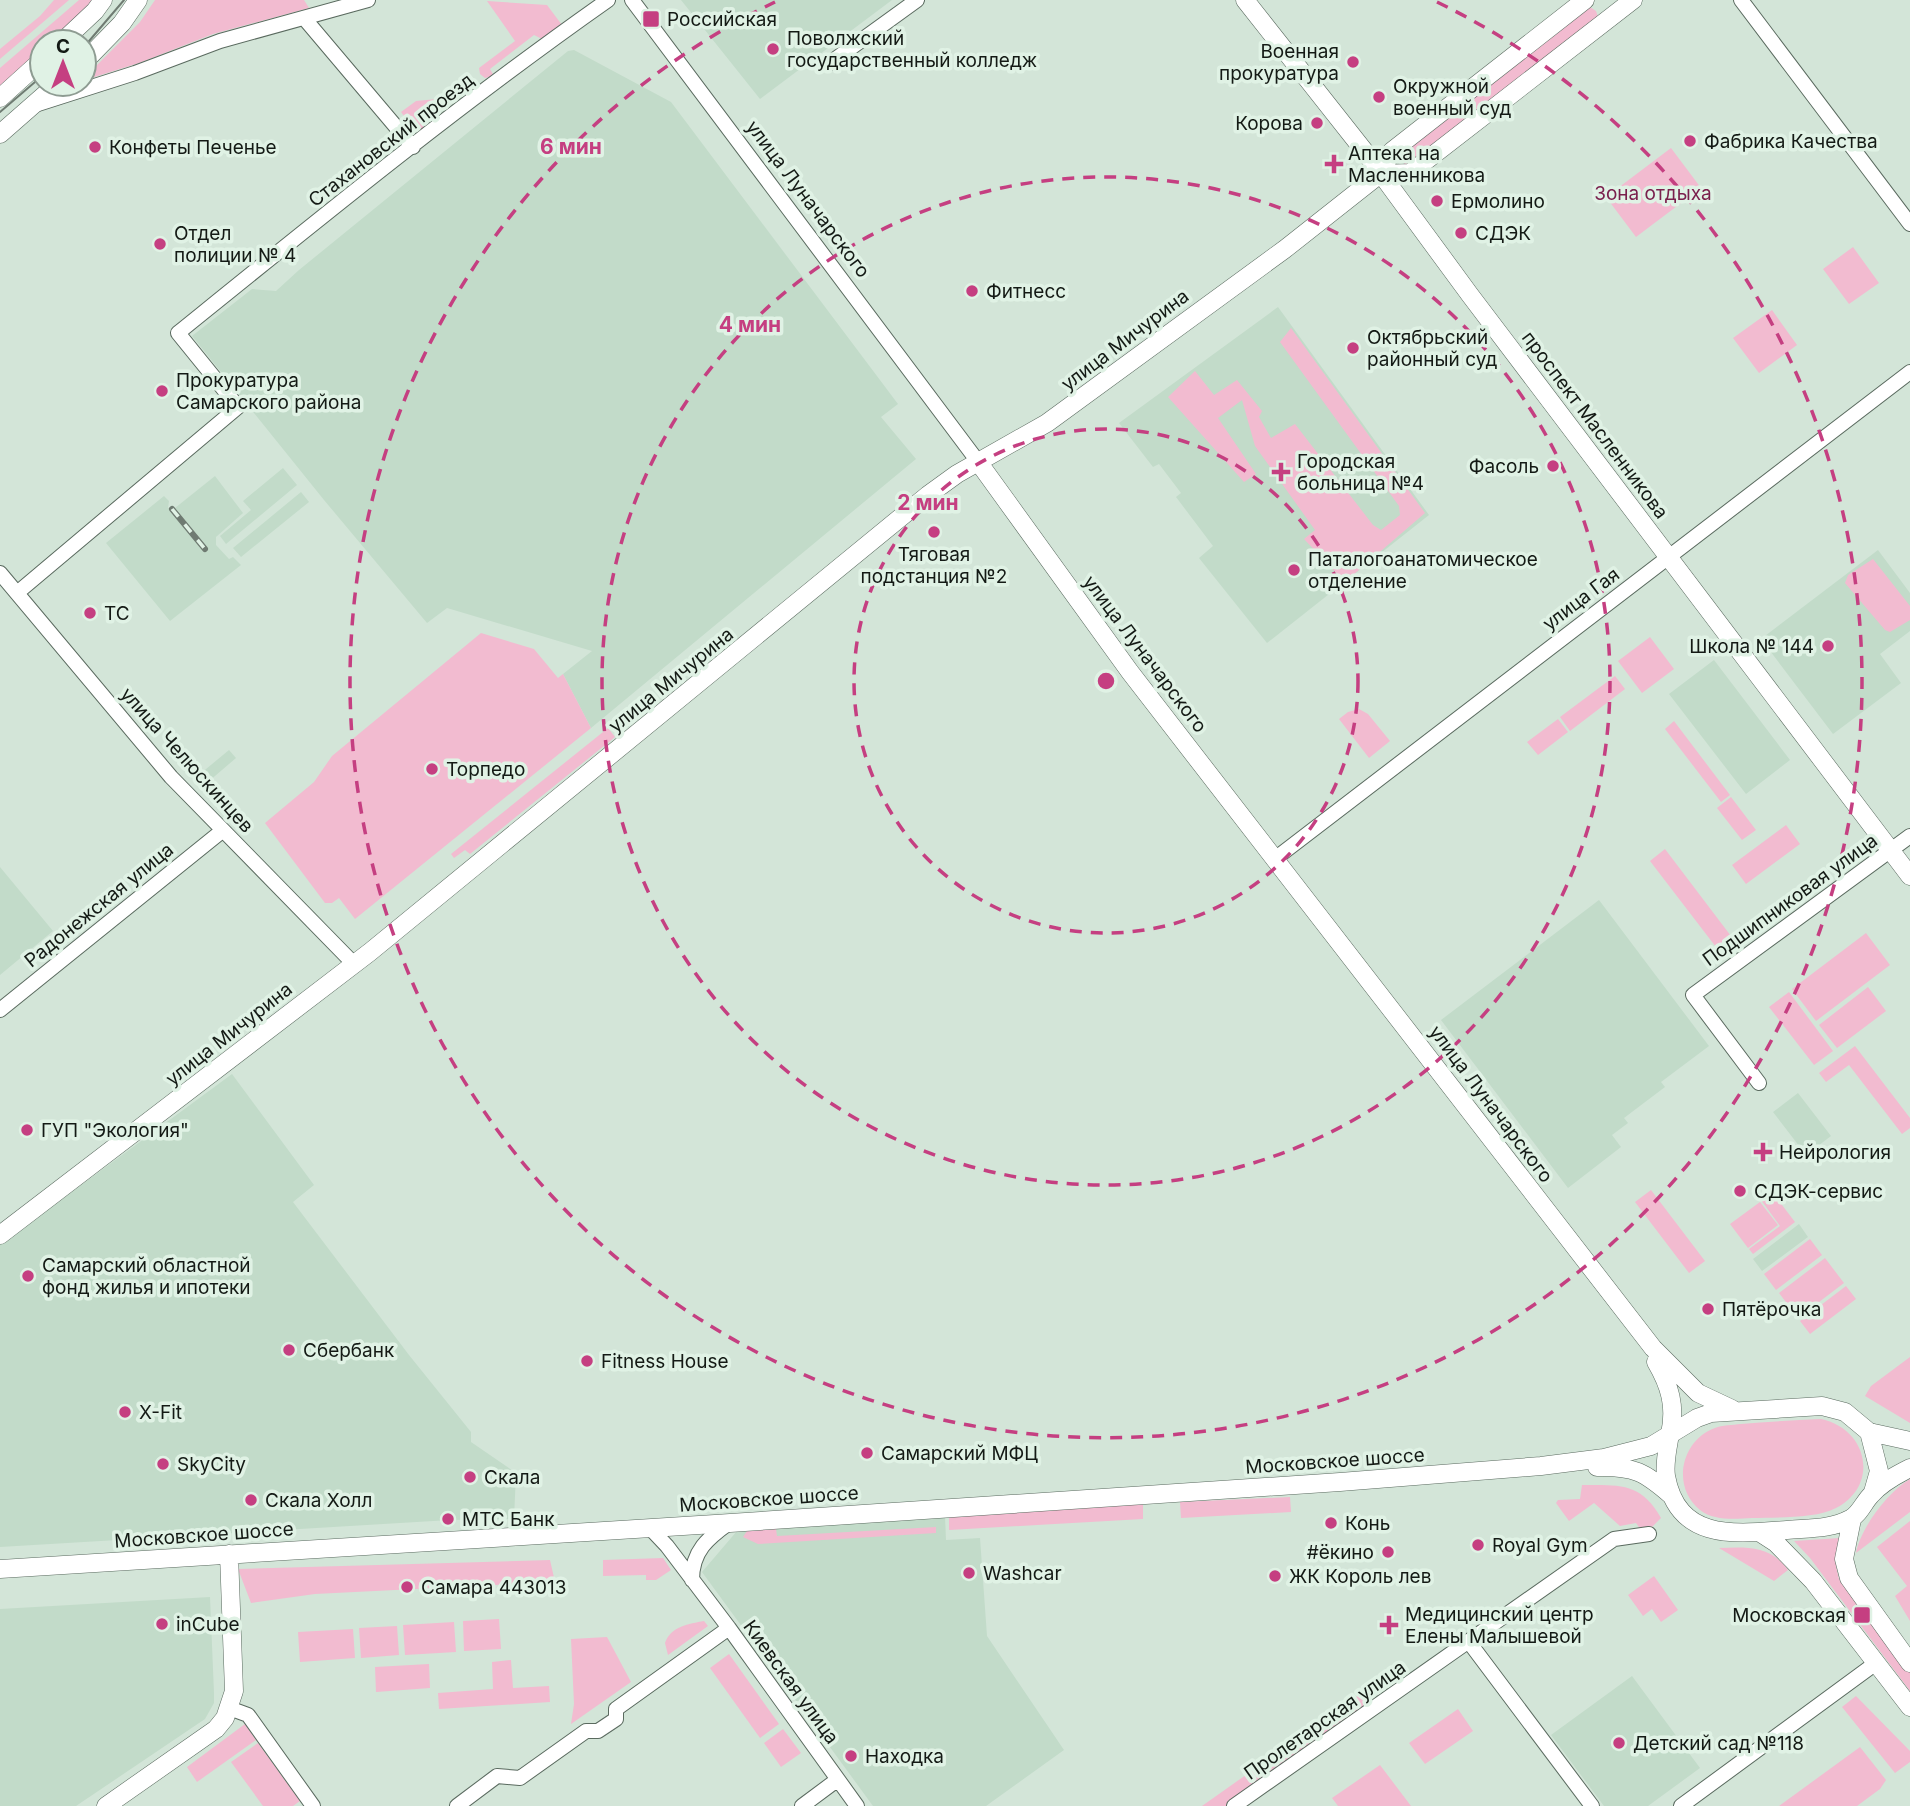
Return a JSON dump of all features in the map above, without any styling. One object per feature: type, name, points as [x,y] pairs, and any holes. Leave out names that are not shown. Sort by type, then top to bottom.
[{"type":"main road","points":[[77,28],[95,12],[103,0]]},
{"type":"main road","points":[[98,48],[122,23],[138,0]]},
{"type":"main road","name":"проспект Масленникова","points":[[1245,0],[1380,174],[1910,876]]},
{"type":"main road","name":"улица Мичурина","points":[[0,1235],[469,873],[928,495],[957,474],[1068,409],[1296,241],[1380,174],[1392,151],[1586,0]]},
{"type":"main road","points":[[1380,174],[1410,173],[1633,0]]},
{"type":"main road","points":[[0,98],[28,73]]},
{"type":"main road","points":[[0,135],[40,98]]},
{"type":"main road","name":"улица Луначарского","points":[[979,463],[1122,661],[1636,1327],[1698,1393],[1735,1411]]},
{"type":"main road","name":"улица Луначарского","points":[[1636,1327],[1670,1390],[1670,1434]]},
{"type":"main road","name":"Московское шоссе","points":[[0,1569],[1321,1484],[1541,1466],[1622,1454],[1651,1446],[1704,1416],[1735,1411],[1829,1407],[1844,1412],[1869,1432],[1910,1441]]},
{"type":"main road","points":[[1869,1432],[1879,1471],[1872,1493]]},
{"type":"main road","points":[[1670,1434],[1666,1473],[1675,1500]]},
{"type":"main road","name":"Московское шоссе","points":[[1541,1466],[1628,1468],[1652,1478],[1689,1518],[1706,1529],[1736,1533],[1759,1532],[1823,1527],[1852,1519]]},
{"type":"main road","points":[[1910,1468],[1892,1476],[1872,1493],[1852,1519],[1844,1559],[1849,1578],[1910,1663]]},
{"type":"main road","points":[[1759,1532],[1776,1543],[1800,1567],[1910,1707]]},
{"type":"main road","points":[[106,1806],[216,1729],[232,1699],[229,1554]]},
{"type":"street","points":[[31,106],[135,73],[220,41],[368,0]]},
{"type":"street","name":"Стахановский проезд","points":[[17,593],[238,407],[178,333],[412,147],[608,0]]},
{"type":"street","name":"улица Луначарского","points":[[632,0],[979,463]]},
{"type":"street","points":[[831,63],[917,0]]},
{"type":"street","points":[[1741,0],[1910,225]]},
{"type":"street","points":[[304,18],[412,147]]},
{"type":"street","name":"улица Гая","points":[[1276,858],[1910,372]]},
{"type":"street","name":"улица Челюскинцев","points":[[0,573],[166,771],[354,964]]},
{"type":"street","name":"Радонежская улица","points":[[0,1010],[222,831]]},
{"type":"street","name":"Подшипниковая улица","points":[[1759,1083],[1693,995],[1910,836]]},
{"type":"street","points":[[692,1580],[694,1560],[700,1548],[708,1538],[730,1523]]},
{"type":"street","name":"Киевская улица","points":[[650,1528],[667,1546],[729,1628],[858,1806]]},
{"type":"street","name":"Пролетарская улица","points":[[1234,1806],[1615,1539],[1649,1534]]},
{"type":"street","points":[[457,1806],[497,1776],[520,1778],[586,1731],[598,1731],[616,1719],[616,1709],[729,1628]]},
{"type":"street","points":[[1469,1642],[1592,1806]]},
{"type":"street","points":[[1681,1806],[1876,1663]]},
{"type":"street","points":[[232,1699],[248,1714],[313,1806]]},
{"type":"street","points":[[802,1806],[837,1780]]},
{"type":"shaded area","name":"Поволжский государственный колледж","points":[[681,0],[892,0],[760,99]]},
{"type":"shaded area","points":[[574,50],[671,102],[898,404],[881,417],[916,459],[591,728],[563,674],[592,651],[447,608],[427,623],[192,336],[252,289],[276,291],[568,51]]},
{"type":"shaded area","name":"Городская больница №4","points":[[1278,307],[1429,515],[1267,643],[1199,558],[1213,546],[1176,497],[1181,493],[1159,464],[1153,467],[1119,423]]},
{"type":"shaded area","points":[[283,468],[297,485],[226,544],[220,536],[251,510],[243,501]]},
{"type":"shaded area","points":[[215,476],[243,513],[216,537],[216,545],[229,559],[233,557],[241,565],[170,621],[106,543],[164,496],[169,501],[168,508],[175,508]]},
{"type":"shaded area","points":[[301,492],[309,502],[241,557],[233,548]]},
{"type":"shaded area","name":"Школа № 144","points":[[1878,550],[1910,593],[1910,631],[1880,654],[1901,683],[1833,734],[1761,639]]},
{"type":"shaded area","points":[[1714,660],[1790,760],[1746,794],[1669,694]]},
{"type":"shaded area","points":[[229,750],[236,758],[201,788],[194,779]]},
{"type":"shaded area","points":[[0,867],[53,931],[0,975]]},
{"type":"shaded area","points":[[1599,900],[1709,1046],[1661,1082],[1665,1087],[1624,1118],[1628,1123],[1612,1135],[1621,1147],[1568,1188],[1441,1020]]},
{"type":"shaded area","points":[[232,1074],[314,1185],[293,1202],[471,1432],[471,1442],[516,1473],[514,1519],[450,1520],[0,1547],[0,1245]]},
{"type":"shaded area","points":[[1798,1093],[1831,1136],[1806,1155],[1773,1112]]},
{"type":"shaded area","points":[[1799,1224],[1808,1237],[1762,1271],[1753,1259]]},
{"type":"shaded area","points":[[945,1516],[946,1540],[980,1538],[987,1636],[1064,1750],[986,1806],[873,1806],[702,1572],[737,1531]]},
{"type":"shaded area","points":[[210,1597],[214,1703],[205,1719],[76,1806],[0,1806],[0,1609]]},
{"type":"shaded area","name":"Детский сад №118","points":[[1632,1676],[1700,1768],[1648,1806],[1604,1806],[1551,1735]]},
{"type":"green space","points":[[54,0],[69,0],[36,28],[28,28],[28,35],[0,59],[0,49],[40,16]]},
{"type":"green space","points":[[79,0],[93,0],[84,13],[67,28],[46,28]]},
{"type":"green space","points":[[155,0],[304,0],[309,8],[213,34],[98,76],[98,64],[140,22]]},
{"type":"green space","points":[[487,1],[547,5],[562,25],[542,39],[534,35],[490,69],[494,76],[485,78],[480,74],[479,68],[515,41]]},
{"type":"green space","points":[[1590,7],[1596,11],[1598,17],[1407,167],[1398,155],[1583,9]]},
{"type":"green space","points":[[28,44],[28,61],[0,86],[0,68]]},
{"type":"green space","points":[[470,75],[474,83],[470,92],[466,87],[425,119],[426,126],[423,130],[418,131],[412,127],[401,112],[416,101],[437,99]]},
{"type":"green space","name":"Зона отдыха","points":[[1671,148],[1701,188],[1636,237],[1606,197]]},
{"type":"green space","points":[[1853,247],[1879,283],[1849,304],[1823,269]]},
{"type":"green space","points":[[1772,310],[1797,345],[1759,373],[1733,338]]},
{"type":"green space","points":[[1291,328],[1425,513],[1345,582],[1304,539],[1315,530],[1255,446],[1242,400],[1218,418],[1256,474],[1244,482],[1168,397],[1195,371],[1214,395],[1237,380],[1262,411],[1259,417],[1271,438],[1295,424],[1373,525],[1381,530],[1400,515],[1399,506],[1280,342]]},
{"type":"green space","points":[[1873,559],[1910,606],[1910,620],[1890,632],[1885,630],[1845,583],[1848,575]]},
{"type":"green space","name":"Торпедо","points":[[481,633],[534,649],[558,678],[563,674],[591,728],[355,919],[339,898],[332,903],[325,903],[265,823],[314,782],[332,756]]},
{"type":"green space","points":[[1650,637],[1674,669],[1642,693],[1618,661]]},
{"type":"green space","points":[[1615,676],[1625,689],[1570,731],[1560,717]]},
{"type":"green space","points":[[1359,709],[1368,714],[1390,741],[1369,758],[1339,719],[1348,712]]},
{"type":"green space","points":[[1558,719],[1568,732],[1538,755],[1527,742]]},
{"type":"green space","points":[[1674,721],[1730,795],[1721,802],[1665,729]]},
{"type":"green space","points":[[608,728],[615,737],[470,854],[465,850],[454,858],[451,854]]},
{"type":"green space","points":[[1731,797],[1756,830],[1742,840],[1717,808]]},
{"type":"green space","points":[[1786,825],[1800,844],[1746,884],[1732,865]]},
{"type":"green space","points":[[1665,849],[1734,940],[1719,951],[1650,861]]},
{"type":"green space","points":[[1866,933],[1890,965],[1816,1021],[1792,989]]},
{"type":"green space","points":[[1868,987],[1886,1011],[1837,1048],[1819,1025]]},
{"type":"green space","points":[[1789,992],[1833,1051],[1814,1065],[1769,1007]]},
{"type":"green space","points":[[1855,1046],[1910,1118],[1910,1128],[1902,1134],[1849,1065],[1826,1082],[1819,1073]]},
{"type":"green space","points":[[1651,1190],[1705,1261],[1689,1273],[1635,1202]]},
{"type":"green space","points":[[1772,1192],[1795,1222],[1753,1254],[1749,1249],[1780,1226],[1761,1200]]},
{"type":"green space","points":[[1760,1202],[1778,1225],[1748,1248],[1730,1224]]},
{"type":"green space","points":[[1810,1239],[1822,1255],[1776,1290],[1764,1274]]},
{"type":"green space","points":[[1825,1258],[1844,1283],[1798,1318],[1779,1293]]},
{"type":"green space","points":[[1846,1286],[1856,1299],[1810,1334],[1800,1321]]},
{"type":"green space","points":[[1910,1357],[1910,1423],[1865,1396],[1871,1386]]},
{"type":"green space","points":[[1821,1419],[1837,1425],[1849,1434],[1858,1445],[1863,1459],[1859,1486],[1850,1498],[1836,1508],[1807,1516],[1725,1518],[1706,1514],[1691,1500],[1685,1489],[1684,1465],[1694,1443],[1703,1434],[1724,1426]]},
{"type":"green space","points":[[1910,1479],[1910,1512],[1856,1553],[1863,1532],[1877,1511],[1893,1492]]},
{"type":"green space","points":[[1582,1485],[1628,1488],[1645,1498],[1661,1518],[1651,1528],[1639,1527],[1636,1523],[1620,1526],[1594,1503],[1569,1521],[1556,1503],[1558,1500],[1580,1499]]},
{"type":"green space","points":[[1290,1497],[1291,1512],[1181,1518],[1180,1502]]},
{"type":"green space","points":[[1143,1504],[1143,1519],[949,1530],[949,1515]]},
{"type":"green space","points":[[1910,1521],[1910,1621],[1895,1596],[1907,1586],[1877,1547]]},
{"type":"green space","points":[[936,1527],[936,1533],[758,1544],[743,1537],[747,1531],[776,1529],[777,1536]]},
{"type":"green space","points":[[1840,1538],[1836,1566],[1839,1579],[1910,1673],[1910,1691],[1810,1558],[1794,1541]]},
{"type":"green space","points":[[1719,1548],[1757,1549],[1774,1556],[1788,1570],[1774,1581]]},
{"type":"green space","points":[[663,1558],[671,1570],[656,1580],[646,1580],[646,1575],[603,1576],[603,1560]]},
{"type":"green space","points":[[550,1560],[555,1582],[315,1594],[251,1603],[238,1569]]},
{"type":"green space","points":[[1654,1576],[1678,1610],[1661,1622],[1652,1609],[1643,1616],[1628,1595]]},
{"type":"green space","points":[[499,1619],[501,1649],[464,1651],[463,1621]]},
{"type":"green space","points":[[704,1621],[708,1626],[668,1655],[665,1643],[672,1633],[681,1627]]},
{"type":"green space","points":[[454,1622],[456,1652],[405,1655],[403,1625]]},
{"type":"green space","points":[[397,1626],[399,1655],[361,1658],[359,1628]]},
{"type":"green space","points":[[353,1629],[355,1658],[300,1662],[298,1632]]},
{"type":"green space","points":[[607,1637],[631,1682],[571,1724],[574,1704],[571,1639]]},
{"type":"green space","points":[[729,1654],[779,1724],[760,1738],[710,1668]]},
{"type":"green space","points":[[511,1660],[513,1688],[549,1686],[550,1702],[439,1709],[438,1693],[493,1689],[492,1662]]},
{"type":"green space","points":[[429,1664],[430,1688],[376,1692],[375,1667]]},
{"type":"green space","points":[[1366,1690],[1374,1702],[1228,1806],[1202,1806]]},
{"type":"green space","points":[[1856,1696],[1910,1751],[1910,1762],[1895,1773],[1842,1707]]},
{"type":"green space","points":[[1458,1709],[1473,1731],[1425,1764],[1409,1743]]},
{"type":"green space","points":[[245,1724],[256,1740],[197,1782],[187,1767]]},
{"type":"green space","points":[[783,1729],[801,1753],[781,1767],[764,1743]]},
{"type":"green space","points":[[258,1743],[300,1801],[293,1806],[263,1806],[231,1762]]},
{"type":"green space","points":[[1860,1747],[1886,1780],[1880,1789],[1857,1806],[1779,1806]]},
{"type":"green space","points":[[1380,1765],[1411,1806],[1338,1806],[1332,1798]]},
{"type":"tram line","points":[[98,31],[124,0]]},
{"type":"tram line","points":[[0,112],[28,88]]},
{"type":"railway","points":[[172,509],[205,549]]},
{"type":"place","name":"Российская","points":[[651,19]]},
{"type":"place","name":"Поволжский государственный колледж","points":[[773,49]]},
{"type":"place","name":"Военная прокуратура","points":[[1353,62]]},
{"type":"place","name":"Окружной военный суд","points":[[1379,97]]},
{"type":"place","name":"Корова","points":[[1317,123]]},
{"type":"place","name":"Фабрика Качества","points":[[1690,141]]},
{"type":"place","name":"Конфеты Печенье","points":[[95,147]]},
{"type":"place","name":"Аптека на Масленникова","points":[[1334,164]]},
{"type":"place","name":"Ермолино","points":[[1437,201]]},
{"type":"place","name":"СДЭК","points":[[1461,233]]},
{"type":"place","name":"Отдел полиции № 4","points":[[160,244]]},
{"type":"place","name":"Фитнесс","points":[[972,291]]},
{"type":"place","name":"Октябрьский районный суд","points":[[1353,348]]},
{"type":"place","name":"Прокуратура Самарского района","points":[[162,391]]},
{"type":"place","name":"Фасоль","points":[[1553,466]]},
{"type":"place","name":"Городская больница №4","points":[[1281,472]]},
{"type":"place","name":"Тяговая подстанция №2","points":[[934,532]]},
{"type":"place","name":"Паталогоанатомическое отделение","points":[[1294,570]]},
{"type":"place","name":"ТС","points":[[90,613]]},
{"type":"place","name":"Школа № 144","points":[[1828,646]]},
{"type":"place","name":"Торпедо","points":[[432,769]]},
{"type":"place","name":"ГУП \"Экология\"","points":[[27,1130]]},
{"type":"place","name":"Нейрология","points":[[1763,1152]]},
{"type":"place","name":"СДЭК-сервис","points":[[1740,1191]]},
{"type":"place","name":"Самарский областной фонд жилья и ипотеки","points":[[28,1276]]},
{"type":"place","name":"Пятёрочка","points":[[1708,1309]]},
{"type":"place","name":"Сбербанк","points":[[289,1350]]},
{"type":"place","name":"Fitness House","points":[[587,1361]]},
{"type":"place","name":"X-Fit","points":[[125,1412]]},
{"type":"place","name":"Самарский МФЦ","points":[[867,1453]]},
{"type":"place","name":"SkyCity","points":[[163,1464]]},
{"type":"place","name":"Скала","points":[[470,1477]]},
{"type":"place","name":"Скала Холл","points":[[251,1500]]},
{"type":"place","name":"МТС Банк","points":[[448,1519]]},
{"type":"place","name":"Конь","points":[[1331,1523]]},
{"type":"place","name":"Royal Gym","points":[[1478,1545]]},
{"type":"place","name":"#ёкино","points":[[1388,1552]]},
{"type":"place","name":"Washcar","points":[[969,1573]]},
{"type":"place","name":"ЖК Король лев","points":[[1275,1576]]},
{"type":"place","name":"Самара 443013","points":[[407,1587]]},
{"type":"place","name":"Московская","points":[[1862,1615]]},
{"type":"place","name":"inCube","points":[[162,1624]]},
{"type":"place","name":"Медицинский центр Елены Малышевой","points":[[1389,1625]]},
{"type":"place","name":"Детский сад №118","points":[[1619,1743]]},
{"type":"place","name":"Находка","points":[[851,1756]]}]
